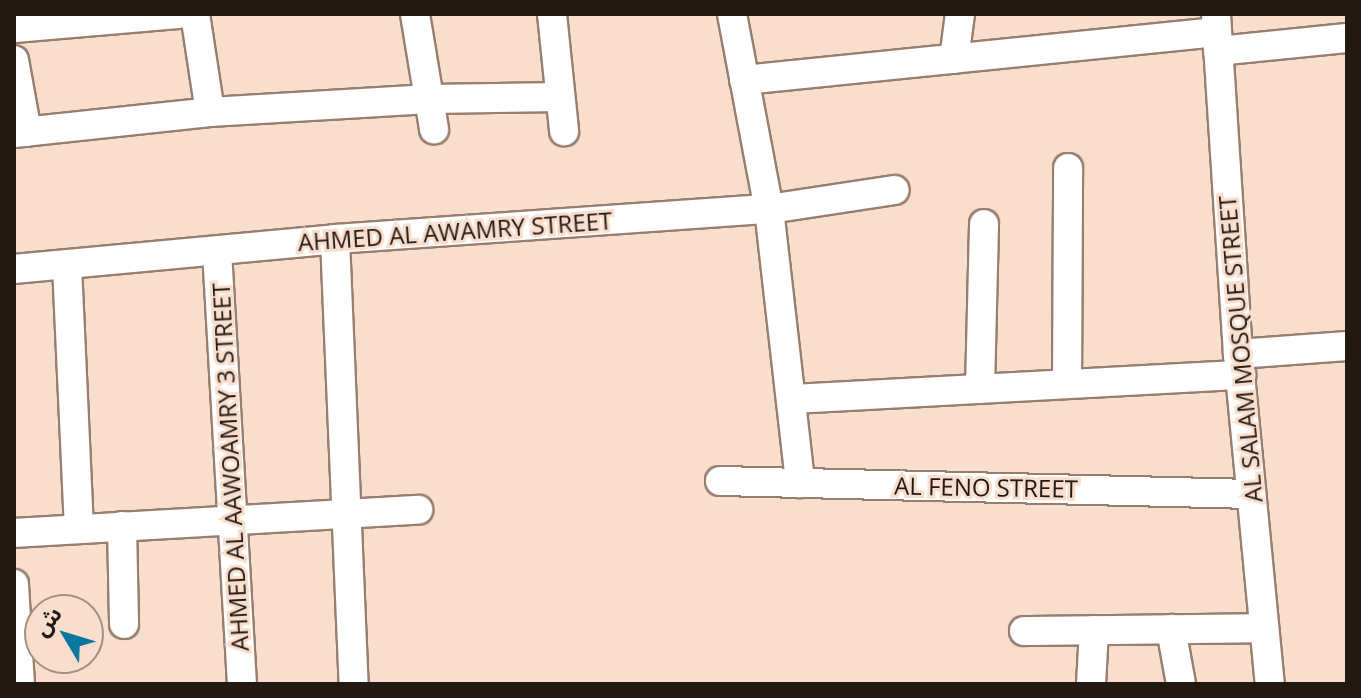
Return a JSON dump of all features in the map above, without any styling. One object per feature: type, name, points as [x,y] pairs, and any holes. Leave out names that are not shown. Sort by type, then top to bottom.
[{"type":"street","points":[[14,28],[178,14]]},
{"type":"street","points":[[195,14],[210,112]]},
{"type":"street","points":[[415,14],[434,129]]},
{"type":"street","points":[[552,14],[564,131]]},
{"type":"street","points":[[732,14],[769,209],[793,399],[800,483]]},
{"type":"street","points":[[954,59],[960,14]]},
{"type":"street","points":[[744,80],[1217,32],[1347,38]]},
{"type":"street","name":"AL SALAM MOSQUE STREET","points":[[1217,32],[1239,364],[1270,684]]},
{"type":"street","points":[[14,60],[20,132],[210,112],[430,99],[560,97]]},
{"type":"street","points":[[1067,384],[1068,168]]},
{"type":"street","name":"AHMED AL AWAMRY STREET","points":[[14,269],[335,239],[769,209],[895,190]]},
{"type":"street","points":[[980,389],[984,224]]},
{"type":"street","points":[[335,239],[354,684]]},
{"type":"street","name":"AHMED AL AAWOAMRY 3 STREET","points":[[217,251],[230,523],[242,684]]},
{"type":"street","points":[[67,265],[79,529]]},
{"type":"street","points":[[793,399],[1067,384],[1239,364],[1347,346]]},
{"type":"street","name":"AL FENO STREET","points":[[720,481],[1251,494]]},
{"type":"street","points":[[14,533],[418,510]]},
{"type":"street","points":[[122,526],[124,624]]},
{"type":"street","points":[[14,584],[20,684]]},
{"type":"street","points":[[1024,631],[1264,628]]},
{"type":"street","points":[[1171,629],[1181,684]]},
{"type":"street","points":[[1091,684],[1094,630]]}]
